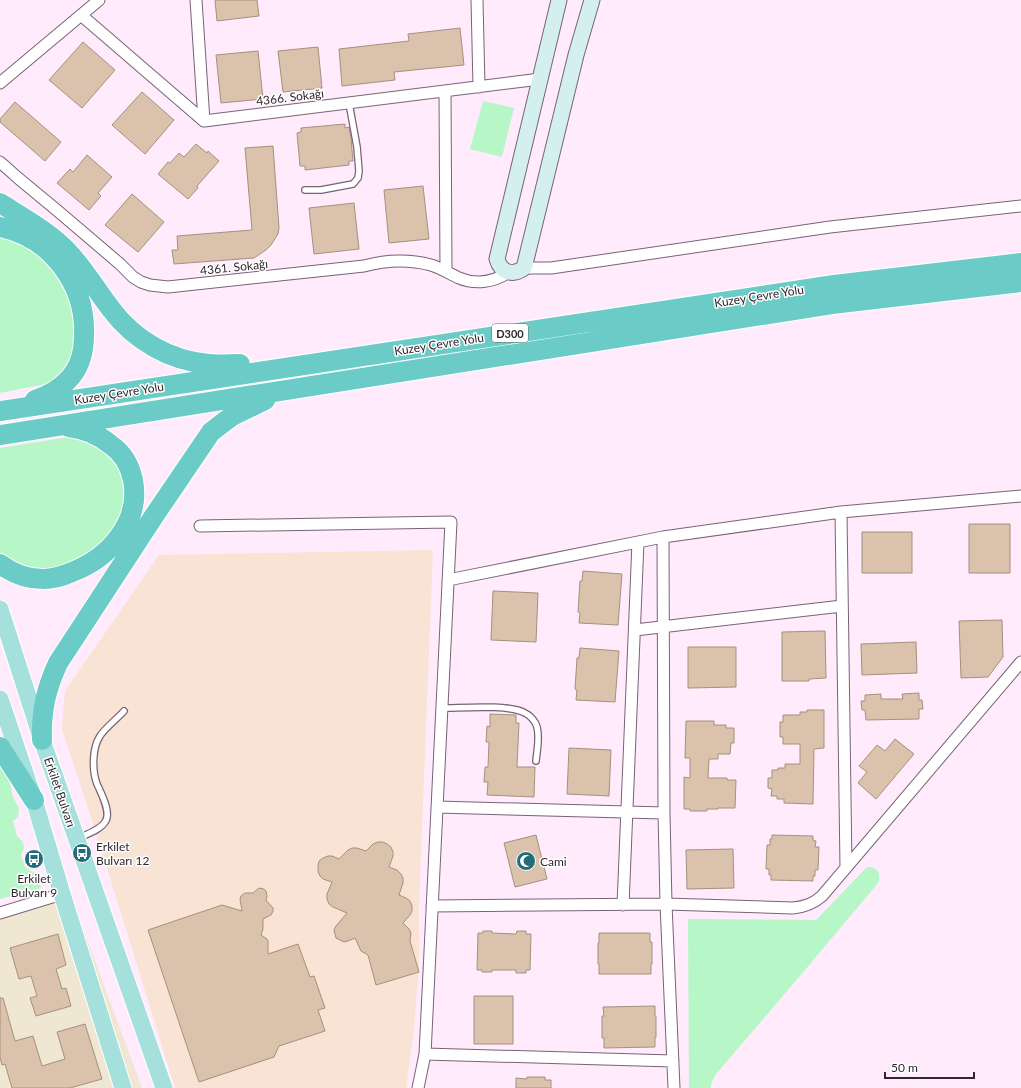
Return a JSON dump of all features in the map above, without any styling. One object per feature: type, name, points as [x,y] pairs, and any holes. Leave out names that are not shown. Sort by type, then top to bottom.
[{"type":"highway","points":[[0,203],[60,244],[78,263],[112,311],[122,322],[138,337],[172,356],[208,364],[318,362]]},
{"type":"highway","points":[[0,227],[28,237],[48,251],[63,266],[73,283],[80,300],[85,329],[84,346],[78,367],[69,379],[48,395],[25,404],[0,411]]},
{"type":"highway","name":"Kuzey Çevre Yolu","points":[[0,411],[826,286],[1021,263]]},
{"type":"highway","name":"Kuzey Çevre Yolu","points":[[4,434],[832,304],[1021,282]]},
{"type":"highway","points":[[42,740],[41,727],[44,702],[52,676],[58,663],[211,432],[232,416],[285,391]]},
{"type":"highway","points":[[0,564],[17,574],[34,578],[52,578],[65,575],[78,570],[102,555],[117,540],[130,518],[134,503],[134,485],[128,466],[119,452],[102,438],[94,434],[74,428],[53,427]]},
{"type":"highway","points":[[0,747],[34,800]]},
{"type":"main road","name":"Erkilet Bulvarı","points":[[0,609],[42,740],[164,1088]]},
{"type":"main road","points":[[0,699],[34,800],[123,1088]]},
{"type":"street","points":[[0,82],[99,0]]},
{"type":"street","points":[[196,0],[204,121]]},
{"type":"street","points":[[477,0],[479,87]]},
{"type":"street","points":[[559,0],[497,259],[501,268],[509,272],[519,271],[524,268],[551,268],[830,227],[1021,206]]},
{"type":"street","points":[[524,268],[574,63],[592,0]]},
{"type":"street","points":[[81,15],[204,121]]},
{"type":"street","name":"4366. Sokağı","points":[[204,121],[540,80]]},
{"type":"street","points":[[445,91],[446,271]]},
{"type":"street","name":"4361. Sokağı","points":[[0,162],[120,264],[129,274],[141,282],[159,287],[364,266],[391,261],[418,262],[432,265],[460,278],[477,282],[494,280],[509,272]]},
{"type":"street","points":[[448,580],[663,537],[841,512],[1021,496]]},
{"type":"street","points":[[841,512],[846,868]]},
{"type":"street","points":[[200,526],[451,522],[425,1054],[418,1088]]},
{"type":"street","points":[[663,537],[664,813],[666,904],[674,1088]]},
{"type":"street","points":[[623,905],[638,542]]},
{"type":"street","points":[[635,630],[842,606]]},
{"type":"street","points":[[432,906],[666,904],[801,908],[809,906],[822,896],[1021,662]]},
{"type":"street","points":[[437,807],[664,813]]},
{"type":"street","points":[[0,913],[62,894]]},
{"type":"street","points":[[425,1054],[673,1061]]},
{"type":"lane","points":[[305,190],[326,189],[353,184],[358,178],[359,171],[357,147],[349,103]]},
{"type":"lane","points":[[442,708],[492,707],[513,709],[527,713],[537,725],[538,741],[536,761]]},
{"type":"lane","points":[[77,839],[94,832],[106,821],[106,806],[97,784],[94,768],[95,750],[100,736],[124,711]]},
{"type":"shaded area","points":[[433,550],[419,905],[419,966],[414,1030],[406,1088],[175,1088],[99,842],[62,729],[65,691],[159,555]]},
{"type":"shaded area","points":[[70,893],[142,1088],[0,1088],[0,914]]},
{"type":"green space","points":[[483,101],[514,108],[502,157],[470,149]]},
{"type":"green space","points":[[0,232],[8,234],[53,265],[78,319],[70,366],[51,383],[0,393]]},
{"type":"green space","points":[[69,437],[86,438],[120,463],[127,502],[108,539],[64,569],[29,571],[0,553],[0,448]]},
{"type":"green space","points":[[0,764],[10,783],[13,797],[19,808],[18,817],[13,821],[17,836],[23,842],[24,848],[21,855],[25,867],[37,875],[41,888],[0,899]]},
{"type":"green space","points":[[867,867],[874,868],[878,871],[878,883],[716,1074],[711,1084],[711,1088],[689,1088],[688,919],[816,920]]},
{"type":"building","points":[[215,0],[257,0],[259,16],[217,21]]},
{"type":"building","points":[[460,28],[464,65],[394,72],[395,80],[342,86],[339,49],[409,41],[408,34]]},
{"type":"building","points":[[83,42],[115,70],[82,108],[49,80]]},
{"type":"building","points":[[318,47],[322,88],[283,92],[278,51]]},
{"type":"building","points":[[258,51],[263,99],[221,103],[216,55]]},
{"type":"building","points":[[142,92],[174,120],[145,154],[112,125]]},
{"type":"building","points":[[15,102],[61,142],[45,161],[0,122],[0,119]]},
{"type":"building","points":[[345,124],[345,128],[349,127],[351,138],[353,161],[349,161],[349,165],[305,170],[305,166],[300,166],[297,133],[301,132],[301,128]]},
{"type":"building","points":[[196,144],[207,153],[208,151],[219,161],[197,186],[198,188],[188,199],[158,174],[168,162],[170,163],[179,153],[184,157]]},
{"type":"building","points":[[273,146],[279,228],[278,234],[271,245],[254,258],[174,264],[172,250],[178,250],[177,236],[252,230],[245,148]]},
{"type":"building","points":[[87,155],[112,177],[98,193],[101,196],[89,210],[57,183],[70,169],[73,172]]},
{"type":"building","points":[[423,186],[429,239],[389,243],[384,190]]},
{"type":"building","points":[[132,194],[164,222],[138,252],[105,225]]},
{"type":"building","points":[[354,203],[359,249],[314,254],[309,208]]},
{"type":"building","points":[[969,524],[1010,524],[1010,573],[969,573]]},
{"type":"building","points":[[862,532],[912,532],[912,573],[862,573]]},
{"type":"building","points":[[583,571],[622,574],[618,625],[579,623],[580,613],[578,612],[580,581],[582,581]]},
{"type":"building","points":[[493,591],[538,593],[536,642],[491,640]]},
{"type":"building","points":[[1002,620],[1003,657],[988,677],[961,678],[959,621]]},
{"type":"building","points":[[825,631],[826,678],[809,679],[809,681],[782,681],[782,632]]},
{"type":"building","points":[[916,642],[917,673],[862,675],[861,644]]},
{"type":"building","points":[[688,647],[736,647],[736,687],[688,688]]},
{"type":"building","points":[[580,648],[619,651],[615,702],[576,700],[577,690],[575,689],[577,658],[579,658]]},
{"type":"building","points":[[919,693],[919,700],[922,700],[923,709],[919,709],[919,719],[866,720],[865,710],[862,710],[861,701],[865,701],[865,695],[881,694],[881,699],[903,699],[902,694]]},
{"type":"building","points":[[807,710],[824,710],[824,748],[814,749],[813,804],[784,803],[784,799],[777,799],[777,796],[771,796],[772,789],[768,788],[768,778],[772,778],[772,770],[785,768],[785,764],[800,764],[800,744],[783,744],[783,737],[780,737],[780,722],[783,722],[783,715],[800,715],[800,712],[807,712]]},
{"type":"building","points":[[490,714],[516,715],[516,723],[519,723],[517,767],[535,767],[534,797],[487,795],[488,782],[484,782],[485,767],[488,767],[489,742],[486,742],[487,726],[490,727]]},
{"type":"building","points":[[686,721],[714,721],[714,725],[726,725],[726,728],[734,728],[734,743],[731,743],[730,754],[718,754],[718,759],[709,759],[708,778],[727,778],[727,780],[736,780],[735,808],[707,809],[707,811],[690,811],[690,809],[684,809],[684,777],[690,778],[690,758],[685,758]]},
{"type":"building","points":[[895,739],[914,754],[876,799],[858,783],[867,772],[859,766],[877,745],[885,751]]},
{"type":"building","points":[[569,748],[611,750],[609,796],[567,794]]},
{"type":"building","name":"Cami","points":[[536,835],[547,879],[515,887],[504,843]]},
{"type":"building","points":[[772,835],[813,836],[813,840],[816,841],[815,847],[819,847],[818,870],[815,870],[813,881],[771,880],[769,869],[766,869],[767,845],[770,845]]},
{"type":"building","points":[[383,842],[391,847],[393,856],[389,867],[397,870],[401,874],[403,883],[399,895],[410,901],[412,906],[410,915],[403,923],[411,933],[410,941],[419,972],[376,985],[368,955],[361,951],[355,938],[344,942],[336,938],[334,930],[347,913],[329,904],[327,894],[332,882],[323,879],[320,876],[318,866],[319,861],[328,856],[339,859],[352,848],[366,851],[373,844]]},
{"type":"building","points":[[733,849],[734,888],[687,889],[686,850]]},
{"type":"building","points":[[259,888],[266,891],[266,900],[273,908],[271,915],[263,919],[263,929],[261,935],[268,941],[268,954],[298,944],[310,977],[314,976],[325,1008],[318,1010],[325,1031],[279,1046],[274,1057],[199,1082],[148,930],[222,905],[242,911],[241,896],[245,893],[253,893]]},
{"type":"building","points":[[483,931],[516,934],[517,931],[526,931],[526,934],[531,934],[530,970],[526,970],[526,973],[516,973],[516,970],[492,970],[492,972],[482,972],[482,970],[477,970],[478,933],[483,933]]},
{"type":"building","points":[[599,933],[650,933],[650,942],[652,942],[651,974],[599,974]]},
{"type":"building","points":[[58,934],[66,965],[56,969],[62,989],[66,988],[71,1006],[36,1016],[30,998],[37,996],[31,976],[19,979],[10,948]]},
{"type":"building","points":[[474,996],[513,996],[513,1044],[474,1044]]},
{"type":"building","points":[[0,998],[3,998],[15,1041],[33,1036],[42,1066],[65,1059],[57,1032],[85,1024],[102,1079],[70,1088],[12,1088],[5,1064],[2,1065],[0,1057]]},
{"type":"building","points":[[655,1006],[655,1047],[604,1048],[604,1038],[602,1038],[602,1016],[604,1016],[603,1007]]},
{"type":"building","points":[[527,1077],[545,1077],[545,1080],[551,1080],[551,1088],[516,1088],[516,1078],[527,1079]]},
{"type":"place","name":"Erkilet Bulvarı 12","points":[[82,853]]},
{"type":"place","name":"Erkilet Bulvarı 9","points":[[34,859]]},
{"type":"place","name":"Cami","points":[[526,861]]}]
